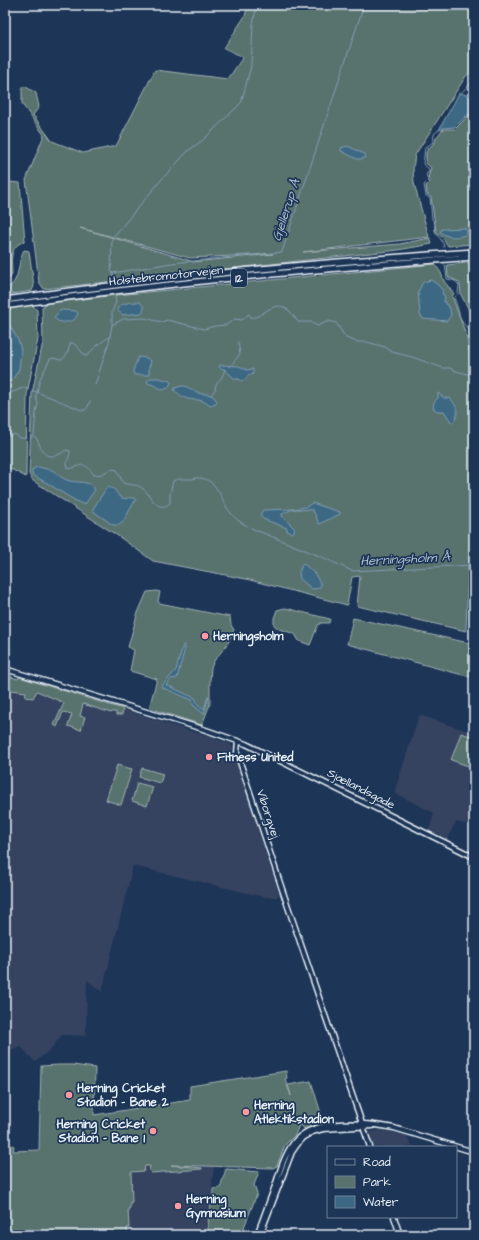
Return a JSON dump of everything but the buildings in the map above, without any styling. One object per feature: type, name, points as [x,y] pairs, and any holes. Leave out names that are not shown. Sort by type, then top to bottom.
[{"type":"highway","name":"Holstebromotorvejen","points":[[5,300],[80,289],[241,272],[474,251]]},
{"type":"highway","name":"Holstebromotorvejen","points":[[5,306],[82,295],[281,273],[474,257]]},
{"type":"street","points":[[5,668],[238,741]]},
{"type":"street","name":"Sjællandsgade","points":[[238,741],[295,767],[474,857]]},
{"type":"street","name":"Viborgvej","points":[[238,741],[237,752],[261,826],[370,1146]]},
{"type":"street","points":[[260,1235],[292,1152],[298,1143],[307,1135],[317,1130],[363,1125]]},
{"type":"street","points":[[257,1235],[289,1151],[296,1140],[306,1132],[319,1127],[363,1125],[382,1126],[394,1128],[454,1146]]},
{"type":"street","points":[[457,1147],[474,1152]]},
{"type":"street","points":[[394,1218],[400,1235]]},
{"type":"shaded area","points":[[5,674],[123,709],[231,744],[279,894],[277,897],[264,897],[133,866],[102,992],[87,980],[86,1036],[62,1035],[49,1051],[35,1062],[20,1046],[5,1053]]},
{"type":"shaded area","points":[[419,715],[474,733],[474,824],[456,822],[447,839],[429,830],[434,813],[394,793]]},
{"type":"shaded area","points":[[379,1130],[389,1131],[407,1136],[411,1145],[413,1146],[374,1146],[369,1132]]},
{"type":"shaded area","points":[[126,1166],[214,1166],[207,1235],[128,1235]]},
{"type":"green space","points":[[248,5],[474,5],[474,69],[466,76],[415,155],[413,169],[414,183],[429,237],[303,252],[400,244],[430,238],[432,244],[398,250],[44,289],[39,282],[26,180],[44,135],[22,104],[22,87],[26,87],[36,93],[39,107],[33,115],[52,141],[83,153],[116,146],[155,70],[228,79],[243,57],[224,48],[245,16]],"holes":[[[80,228],[190,258],[273,254],[193,262]]]},
{"type":"green space","points":[[474,108],[474,244],[448,246],[443,238],[436,232],[431,197],[427,194],[426,186],[430,182],[428,177],[431,168],[426,163],[426,153],[443,129],[455,129],[472,112]]},
{"type":"green space","points":[[5,178],[10,182],[20,183],[25,241],[13,250],[12,275],[5,283]]},
{"type":"green space","points":[[24,250],[29,251],[34,286],[32,291],[5,295],[5,289],[14,282]]},
{"type":"green space","points":[[474,262],[474,329],[468,308],[461,295],[460,284],[448,277],[447,265]]},
{"type":"green space","points":[[435,264],[444,281],[454,294],[452,296],[466,335],[473,371],[474,360],[474,566],[468,567],[466,631],[357,606],[360,576],[352,577],[347,605],[246,579],[153,561],[118,536],[32,480],[29,474],[32,393],[43,342],[42,307],[48,303]]},
{"type":"green space","points":[[32,305],[37,310],[38,339],[27,394],[26,477],[5,466],[5,309]]},
{"type":"green space","points":[[147,592],[160,592],[159,603],[230,617],[231,625],[234,630],[228,643],[214,661],[211,668],[210,704],[202,725],[149,708],[157,679],[130,671],[134,650],[128,647],[137,615]]},
{"type":"green space","points":[[285,608],[330,619],[329,623],[321,623],[318,625],[310,645],[299,641],[295,634],[279,629],[274,625],[274,618],[277,610]]},
{"type":"green space","points":[[353,618],[474,644],[474,678],[347,644]]},
{"type":"green space","points":[[5,675],[18,679],[19,677],[123,709],[122,715],[116,715],[116,712],[111,713],[83,704],[80,716],[85,717],[81,730],[68,726],[72,714],[63,712],[57,727],[54,725],[64,703],[37,691],[33,698],[25,697],[26,692],[6,688],[5,690]]},
{"type":"green space","points":[[461,733],[474,737],[474,768],[451,760]]},
{"type":"green space","points":[[117,765],[132,769],[121,805],[106,800]]},
{"type":"green space","points":[[142,768],[163,774],[160,783],[139,777]]},
{"type":"green space","points":[[137,783],[153,787],[147,806],[132,801]]},
{"type":"green space","points":[[59,1065],[95,1068],[94,1115],[190,1100],[190,1086],[286,1071],[287,1078],[285,1079],[291,1096],[288,1085],[311,1081],[324,1123],[304,1129],[300,1123],[295,1135],[285,1145],[277,1166],[273,1168],[171,1165],[202,1169],[151,1173],[149,1171],[150,1166],[145,1166],[144,1171],[131,1172],[132,1202],[130,1202],[130,1208],[128,1209],[128,1235],[5,1235],[5,1143],[14,1146],[13,1151],[39,1150],[41,1066]]},
{"type":"green space","points":[[226,1169],[259,1172],[254,1185],[257,1194],[241,1235],[209,1235],[207,1214],[210,1211],[212,1204],[213,1189],[220,1188]]},
{"type":"water","points":[[459,93],[470,98],[469,110],[472,112],[455,127],[443,128],[439,130],[454,102]]},
{"type":"water","points":[[347,146],[365,154],[366,157],[357,159],[341,151],[341,148]]},
{"type":"water","points":[[465,228],[467,231],[465,235],[459,237],[452,237],[440,232],[442,229]]},
{"type":"water","points":[[431,280],[438,285],[443,291],[442,294],[445,296],[444,301],[450,309],[451,315],[447,321],[423,319],[420,314],[418,292],[423,282]]},
{"type":"water","points":[[130,302],[140,302],[144,307],[141,313],[123,315],[117,310],[120,305]]},
{"type":"water","points":[[61,310],[76,311],[78,314],[74,320],[61,322],[56,320],[54,317]]},
{"type":"water","points":[[5,324],[9,324],[19,342],[21,351],[19,369],[13,379],[5,383]]},
{"type":"water","points":[[138,357],[147,358],[151,362],[149,367],[149,375],[134,375],[133,371]]},
{"type":"water","points":[[220,365],[239,366],[247,370],[253,369],[253,373],[252,375],[249,374],[246,379],[242,381],[235,379],[224,369],[220,368]]},
{"type":"water","points":[[151,378],[159,378],[170,381],[171,383],[168,388],[163,390],[148,383],[147,381]]},
{"type":"water","points":[[185,386],[201,394],[213,396],[217,401],[216,404],[210,406],[202,401],[184,398],[174,390],[175,388]]},
{"type":"water","points":[[438,393],[444,398],[450,398],[456,407],[457,416],[453,423],[444,411],[437,411],[433,408],[434,402],[438,398]]},
{"type":"water","points":[[39,467],[54,471],[67,480],[90,484],[95,490],[85,504],[82,504],[34,476],[32,474],[32,470]]},
{"type":"water","points":[[107,487],[114,489],[123,498],[136,499],[123,522],[119,525],[113,525],[93,511]]},
{"type":"water","points":[[312,503],[340,512],[340,514],[319,524],[313,510],[293,509],[306,507]]},
{"type":"water","points":[[293,509],[282,514],[282,516],[295,529],[293,533],[287,531],[287,528],[263,519],[260,515],[263,510]]},
{"type":"water","points":[[304,564],[315,574],[321,585],[319,588],[312,589],[300,579],[299,572]]},
{"type":"water","points":[[183,645],[185,645],[185,648],[177,678],[171,679],[166,685],[195,698],[202,709],[204,709],[209,696],[204,714],[193,705],[192,700],[161,687],[176,670]]},
{"type":"waterway","points":[[114,236],[162,179],[188,151],[204,139],[241,103],[251,66],[253,24],[257,5]]},
{"type":"waterway","name":"Gjellerup Å","points":[[113,273],[172,263],[282,252],[364,5]]},
{"type":"waterway","points":[[460,94],[474,80]]},
{"type":"waterway","points":[[440,129],[434,134],[433,142],[425,148],[423,164],[429,169],[429,172],[426,174],[428,181],[424,185],[426,196],[430,198],[432,219],[435,224],[434,228],[444,247]]},
{"type":"waterway","points":[[112,239],[111,271],[113,273],[113,280]]},
{"type":"waterway","points":[[445,265],[447,279],[455,281],[459,285],[458,294]]},
{"type":"waterway","points":[[456,296],[454,298],[461,320],[470,330],[469,348],[471,351]]},
{"type":"waterway","name":"Gjellerup Å","points":[[95,385],[109,342],[112,325],[112,312],[116,302],[115,297]]},
{"type":"waterway","points":[[112,325],[123,319],[144,318],[162,322],[167,320],[204,329],[226,325],[235,319],[242,320],[249,314],[251,317],[256,317],[269,309],[278,306],[290,312],[298,322],[311,322],[317,326],[329,321],[336,323],[346,338],[357,342],[367,342],[385,347],[392,352],[412,357],[443,368],[450,368],[471,375],[474,373]]},
{"type":"waterway","points":[[34,436],[38,404],[36,397],[40,379],[50,359],[53,358],[61,360],[66,354],[71,342],[77,346],[85,356],[87,356],[94,348],[110,336]]},
{"type":"waterway","points":[[230,367],[240,354],[238,342]]},
{"type":"waterway","points":[[472,354],[474,362]]},
{"type":"waterway","points":[[211,395],[225,369]]},
{"type":"waterway","name":"Gjellerup Å","points":[[5,395],[23,388],[28,389]]},
{"type":"waterway","name":"Gjellerup Å","points":[[31,390],[81,410],[85,410],[90,401]]},
{"type":"waterway","points":[[471,439],[474,395]]},
{"type":"waterway","name":"Herningsholm Å","points":[[5,439],[12,434],[20,438],[27,438]]},
{"type":"waterway","name":"Herningsholm Å","points":[[31,438],[34,436],[35,437],[42,450],[47,455],[53,456],[66,450],[70,451],[67,462],[69,469],[83,465],[86,466],[94,475],[102,474],[111,469],[117,470],[123,483],[140,487],[146,491],[154,502],[161,506],[165,506],[170,503],[170,494],[173,481],[179,479],[198,478],[211,482],[232,514],[237,520],[247,526]]},
{"type":"waterway","points":[[471,443],[474,452]]},
{"type":"waterway","name":"Herningsholm Å","points":[[251,528],[352,571],[474,565]]},
{"type":"place","name":"Herningsholm","points":[[205,636]]},
{"type":"place","name":"Fitness United","points":[[209,757]]},
{"type":"place","name":"Herning Cricket Stadion - Bane 2","points":[[69,1095]]},
{"type":"place","name":"Herning Atlektikstadion","points":[[246,1112]]},
{"type":"place","name":"Herning Cricket Stadion - Bane 1","points":[[153,1131]]},
{"type":"place","name":"Herning Gymnasium","points":[[178,1206]]}]
